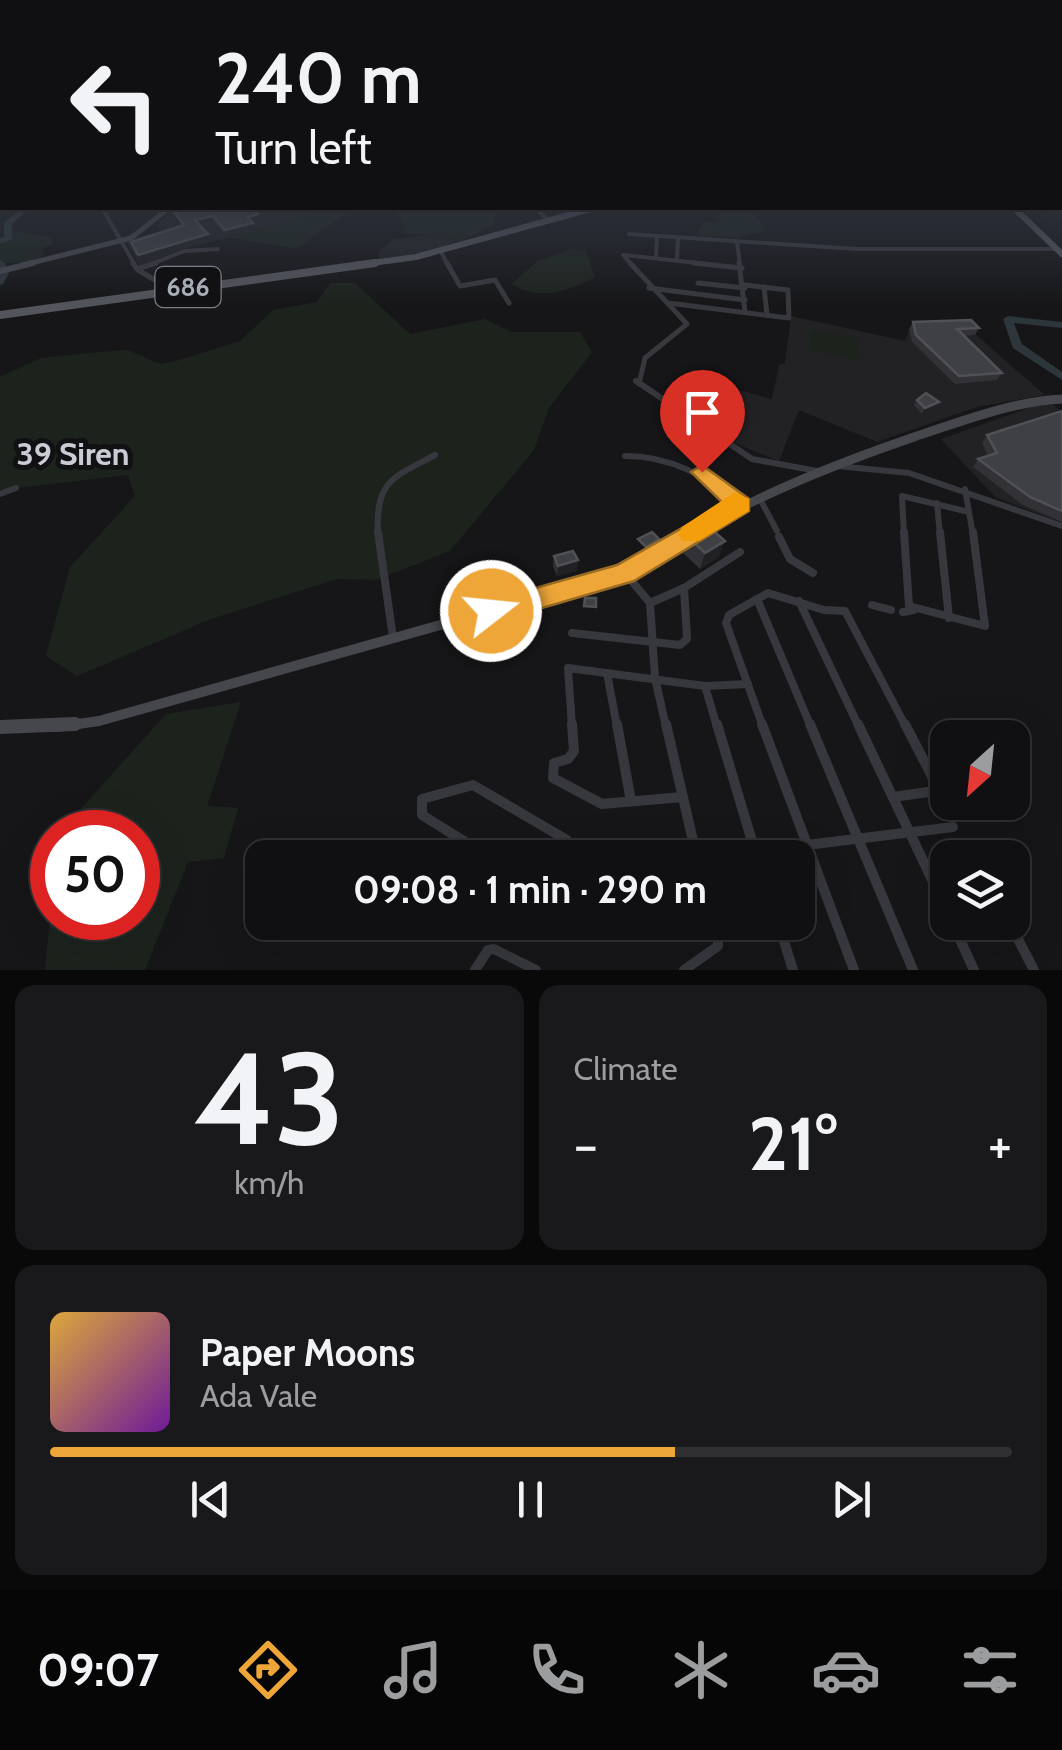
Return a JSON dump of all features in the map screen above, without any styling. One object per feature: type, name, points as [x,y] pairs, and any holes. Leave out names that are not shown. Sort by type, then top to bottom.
[{"type":"main road","points":[[0,272],[139,234],[159,216]]},
{"type":"main road","name":"686","points":[[0,315],[441,252],[565,216]]},
{"type":"main road","points":[[1023,216],[1059,251]]},
{"type":"main road","points":[[0,728],[49,728],[99,721],[625,573],[740,505],[817,470],[976,416],[1027,402],[1062,399]]},
{"type":"street","points":[[107,216],[137,269],[155,280]]},
{"type":"street","points":[[544,216],[549,221]]},
{"type":"street","points":[[628,234],[887,249],[1059,251]]},
{"type":"street","points":[[656,258],[657,236]]},
{"type":"street","points":[[677,260],[678,238]]},
{"type":"street","points":[[737,242],[745,312]]},
{"type":"street","points":[[137,269],[185,248],[218,248]]},
{"type":"street","points":[[698,249],[698,262]]},
{"type":"street","points":[[441,252],[460,286],[495,280],[508,303]]},
{"type":"street","points":[[742,268],[623,255],[649,288],[683,316],[686,326],[645,358],[636,382],[752,459],[817,470]]},
{"type":"street","points":[[667,304],[790,318],[788,290],[698,283]]},
{"type":"street","points":[[764,287],[767,315]]},
{"type":"street","points":[[649,288],[745,300]]},
{"type":"street","points":[[394,640],[380,566],[380,494],[389,483],[435,455]]},
{"type":"street","points":[[624,456],[648,455],[700,471],[740,505]]},
{"type":"street","points":[[831,466],[909,474],[965,489],[1062,526]]},
{"type":"street","points":[[0,494],[16,488]]},
{"type":"street","points":[[903,612],[914,610],[988,624],[965,489]]},
{"type":"street","points":[[758,496],[790,559],[813,573]]},
{"type":"street","points":[[914,610],[909,606],[902,496],[970,512]]},
{"type":"street","points":[[937,503],[948,618]]},
{"type":"street","points":[[650,603],[684,588],[740,552]]},
{"type":"street","points":[[625,573],[650,603],[656,678],[694,840]]},
{"type":"street","points":[[572,634],[686,642],[684,588]]},
{"type":"street","points":[[805,840],[726,618],[768,593],[824,610],[845,611],[937,786],[934,791],[893,796]]},
{"type":"street","points":[[757,600],[914,970]]},
{"type":"street","points":[[798,600],[930,876]]},
{"type":"street","points":[[872,604],[891,610]]},
{"type":"street","points":[[682,797],[602,804],[551,774],[554,762],[568,759],[574,751],[568,668],[705,686],[748,684]]},
{"type":"street","points":[[607,673],[631,801]]},
{"type":"street","points":[[705,686],[752,840]]},
{"type":"street","points":[[462,840],[422,814],[422,799],[473,785],[567,840]]},
{"type":"street","points":[[815,844],[954,827]]},
{"type":"street","points":[[815,866],[854,970]]},
{"type":"street","points":[[684,970],[718,946],[718,940]]},
{"type":"street","points":[[784,940],[793,970]]},
{"type":"street","points":[[960,940],[974,970]]},
{"type":"street","points":[[1018,940],[1034,970]]},
{"type":"street","points":[[474,970],[494,948],[536,970]]},
{"type":"shaded area","points":[[166,216],[307,216],[178,250],[140,267],[126,241],[161,231],[157,225]]},
{"type":"shaded area","points":[[306,216],[342,216],[296,249],[232,238],[209,241]]},
{"type":"shaded area","points":[[400,216],[495,216],[494,225],[462,241],[404,233]]},
{"type":"shaded area","points":[[755,216],[766,231],[737,238],[702,236],[698,231],[703,223],[720,222],[716,218]]},
{"type":"shaded area","points":[[12,230],[51,237],[52,245],[42,248],[44,256],[33,260],[0,262],[0,243]]},
{"type":"shaded area","points":[[420,236],[457,240],[441,249],[378,260],[379,251],[394,239]]},
{"type":"shaded area","points":[[573,248],[586,251],[595,277],[554,293],[532,292],[511,284],[538,261]]},
{"type":"shaded area","points":[[330,283],[355,283],[410,334],[485,319],[512,332],[580,332],[592,352],[549,408],[534,450],[450,551],[376,580],[337,579],[211,619],[77,676],[46,656],[70,567],[135,496],[128,475],[0,490],[0,377],[41,358],[89,353],[128,350],[160,364],[176,361],[240,341],[273,310],[317,302]]},
{"type":"shaded area","points":[[791,316],[905,341],[909,330],[967,327],[1045,395],[977,407],[877,442],[799,410],[779,461],[722,438],[682,410],[694,378],[772,399],[779,365],[785,363]]},
{"type":"shaded area","points":[[811,330],[858,338],[859,360],[810,350]]},
{"type":"shaded area","points":[[1053,405],[1062,412],[1062,523],[995,497],[941,439],[1034,406]]},
{"type":"shaded area","points":[[241,702],[207,806],[238,808],[224,858],[188,862],[160,932],[160,810],[80,810],[166,714]]},
{"type":"shaded area","points":[[48,940],[157,940],[145,970],[45,970]]},
{"type":"building","points":[[177,216],[212,216],[195,220],[208,234],[138,255],[131,242],[184,225]]},
{"type":"building","points":[[213,216],[250,216],[253,223],[225,230]]},
{"type":"building","points":[[971,320],[979,328],[957,329],[1002,373],[959,376],[916,335],[913,322]]},
{"type":"building","points":[[926,393],[939,402],[925,408],[917,400]]},
{"type":"building","points":[[1062,411],[1062,511],[1030,497],[978,459],[997,453],[987,435]]},
{"type":"building","points":[[708,526],[725,541],[705,553],[688,537]]},
{"type":"building","points":[[652,532],[659,539],[646,547],[638,539]]},
{"type":"building","points":[[573,551],[578,560],[558,566],[554,556]]},
{"type":"building","points":[[585,598],[596,598],[596,607],[584,606]]},
{"type":"waterway","points":[[0,241],[8,239],[8,223],[16,216]]},
{"type":"waterway","points":[[0,263],[4,273],[0,282]]},
{"type":"waterway","points":[[1062,325],[1008,319],[1017,346],[1062,377]]},
{"type":"slow traffic","points":[[691,534],[740,505],[735,500]]},
{"type":"district","name":"39 Siren","points":[[73,454]]},
{"type":"route","points":[[491,611],[625,573],[740,505],[702,472]]}]
